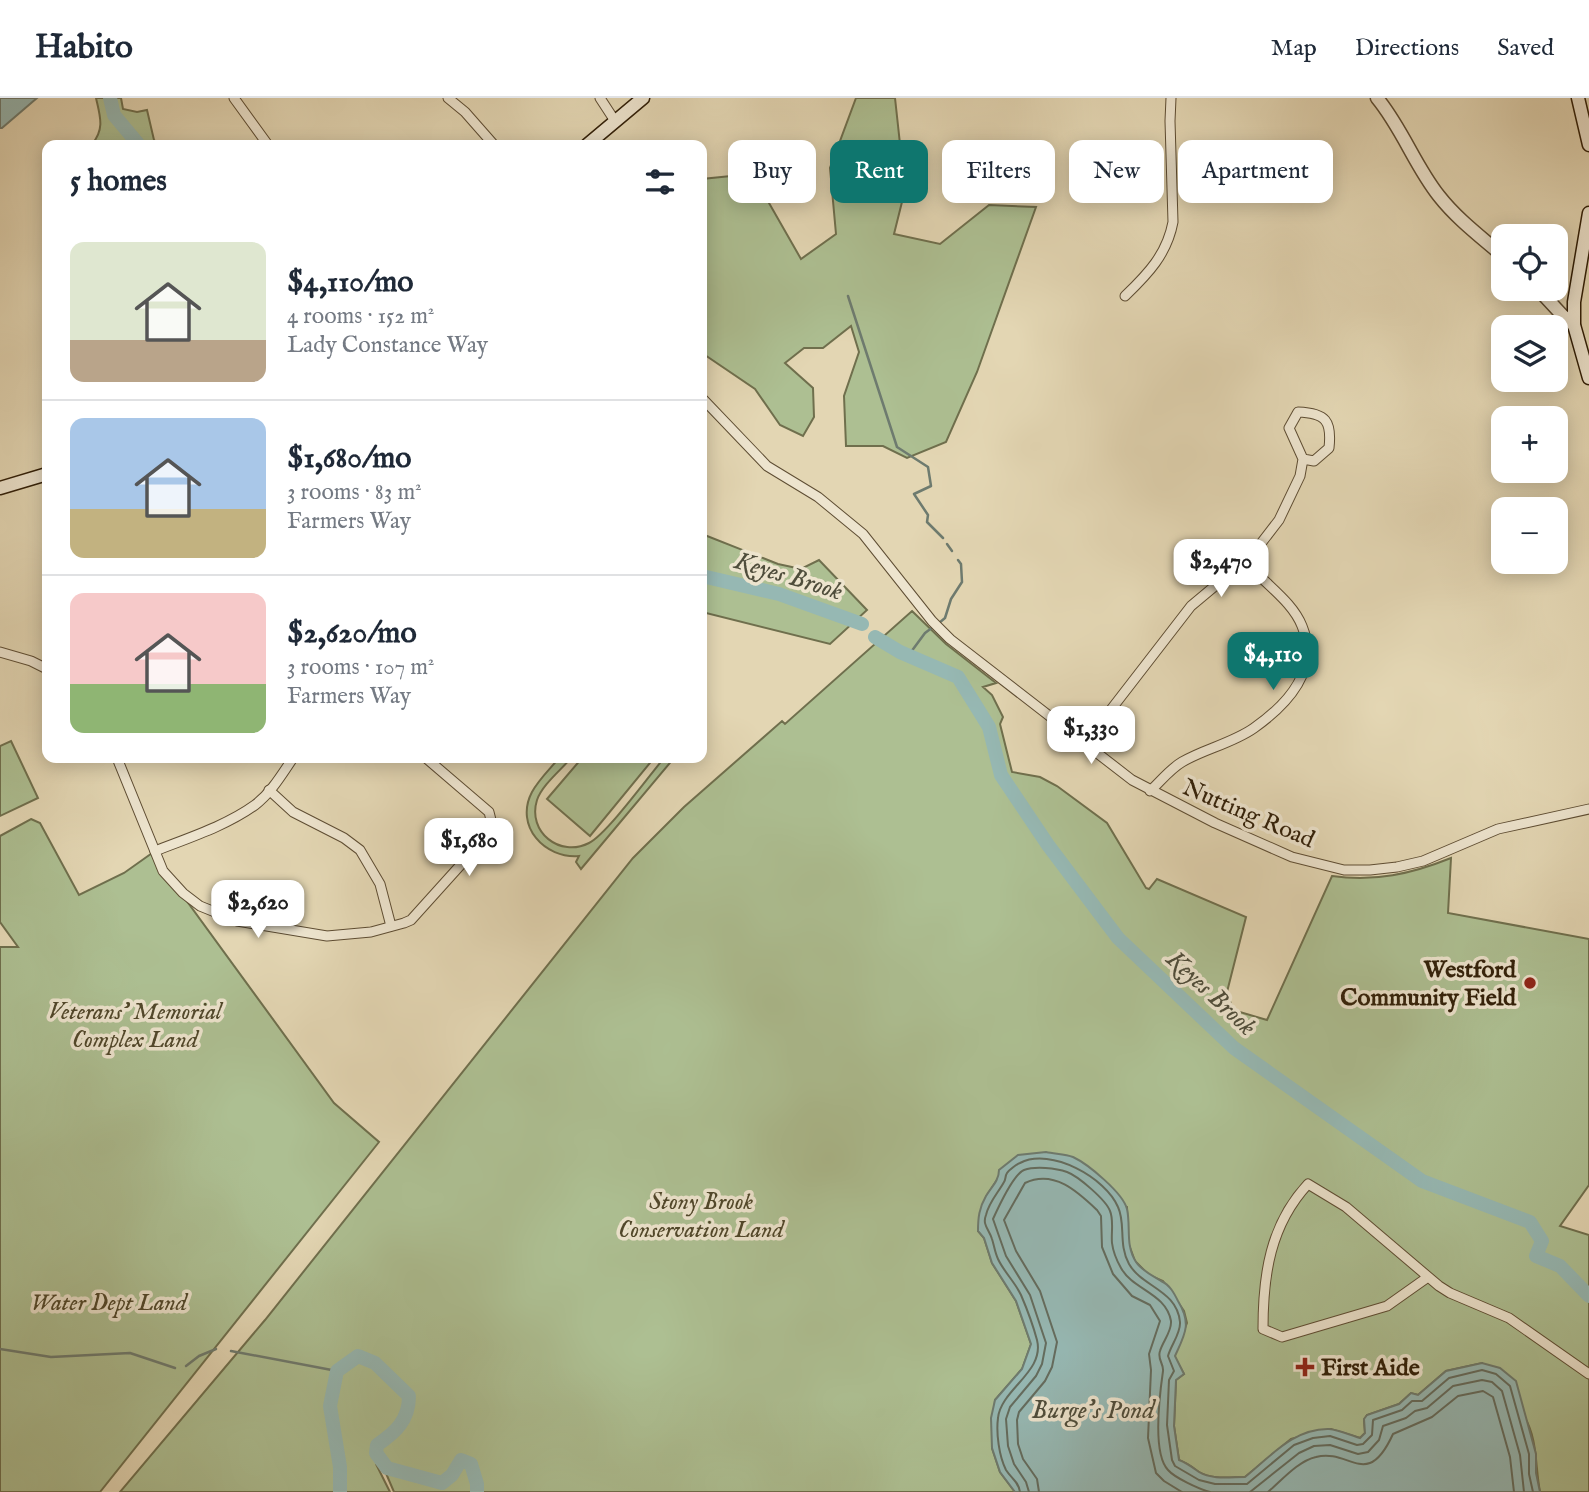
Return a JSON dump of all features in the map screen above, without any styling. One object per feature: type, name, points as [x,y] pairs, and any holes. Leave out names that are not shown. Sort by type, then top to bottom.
[{"type":"main road","points":[[593,140],[643,98]]},
{"type":"main road","points":[[1377,98],[1401,132],[1437,194],[1491,245]]},
{"type":"main road","points":[[1578,98],[1589,145]]},
{"type":"main road","points":[[1589,213],[1576,284],[1574,325],[1589,378]]},
{"type":"main road","points":[[1549,301],[1574,325]]},
{"type":"main road","points":[[0,488],[42,475]]},
{"type":"street","points":[[234,98],[264,140]]},
{"type":"street","points":[[448,98],[465,112],[490,140]]},
{"type":"street","points":[[600,98],[615,121]]},
{"type":"street","points":[[1125,296],[1160,258],[1170,237],[1173,222],[1171,98]]},
{"type":"street","name":"Nutting Road","points":[[707,403],[767,466],[818,497],[863,534],[932,621],[950,639],[1117,769],[1150,791],[1292,857],[1358,871],[1397,867],[1423,861],[1498,829],[1589,809]]},
{"type":"street","points":[[1080,738],[1106,716],[1191,606],[1252,555],[1279,520],[1300,476],[1303,459],[1289,428],[1298,412],[1314,413],[1324,419],[1331,430],[1329,448],[1314,461],[1303,459]]},
{"type":"street","points":[[1150,791],[1179,763],[1253,729],[1286,701],[1304,677],[1307,646],[1302,625],[1290,606],[1253,569],[1252,555]]},
{"type":"street","points":[[0,652],[42,666]]},
{"type":"street","points":[[119,763],[163,871],[183,893],[200,906],[228,919],[327,936],[371,932],[411,920],[484,839],[492,824],[489,812],[432,763]]},
{"type":"street","points":[[155,850],[188,839],[255,804],[270,790],[289,763]]},
{"type":"street","points":[[270,790],[293,812],[344,838],[359,850],[380,884],[391,926]]},
{"type":"street","points":[[1428,1277],[1387,1306],[1282,1338],[1263,1329],[1263,1294],[1273,1243],[1287,1208],[1308,1184],[1346,1207],[1450,1293],[1509,1318],[1589,1374]]},
{"type":"green space","points":[[96,98],[121,98],[123,109],[137,112],[147,110],[154,140],[95,140],[99,133],[100,117]]},
{"type":"green space","points":[[856,98],[895,98],[900,140],[840,140]]},
{"type":"green space","points":[[728,176],[728,203],[769,203],[801,259],[836,234],[833,203],[902,203],[894,234],[940,244],[989,205],[1036,207],[977,372],[946,442],[907,458],[883,446],[846,446],[844,396],[859,352],[851,326],[823,348],[804,348],[785,363],[813,388],[814,417],[803,436],[780,425],[755,389],[707,356],[707,178]]},
{"type":"green space","name":"Keyes Brook","points":[[707,536],[778,564],[801,569],[819,560],[867,610],[830,644],[707,613]]},
{"type":"green space","name":"Stony Brook Conservation Land","points":[[912,611],[946,644],[996,683],[983,687],[992,695],[1003,717],[1000,724],[1012,772],[1040,777],[1057,786],[1107,823],[1146,888],[1149,889],[1157,879],[1246,917],[1227,992],[1233,1010],[1267,1020],[1332,876],[1363,878],[1393,875],[1451,858],[1448,913],[1589,939],[1589,1185],[1560,1226],[1589,1235],[1589,1492],[1540,1492],[1529,1425],[1515,1402],[1482,1363],[1446,1371],[1418,1395],[1411,1393],[1399,1404],[1367,1415],[1364,1420],[1365,1433],[1360,1438],[1331,1429],[1291,1439],[1245,1477],[1204,1475],[1179,1460],[1174,1426],[1176,1380],[1184,1374],[1174,1356],[1187,1323],[1184,1311],[1163,1281],[1149,1275],[1135,1261],[1128,1242],[1127,1207],[999,1177],[986,1197],[978,1231],[984,1238],[992,1263],[1016,1301],[1031,1344],[1022,1369],[995,1400],[992,1448],[1000,1472],[1015,1492],[394,1492],[385,1471],[376,1464],[390,1492],[120,1492],[265,1320],[633,858],[684,807],[782,721],[785,724]]},
{"type":"green space","points":[[11,741],[38,798],[0,816],[0,746]]},
{"type":"green space","points":[[554,763],[566,763],[543,789],[535,812],[541,832],[548,839],[567,847],[578,847],[596,838],[660,763],[670,763],[581,869],[576,862],[579,856],[566,856],[544,846],[530,828],[527,805],[541,778]]},
{"type":"green space","points":[[578,763],[650,763],[590,836],[547,799]]},
{"type":"green space","points":[[31,819],[40,823],[79,895],[124,873],[155,851],[162,867],[334,1103],[379,1142],[100,1492],[0,1492],[0,947],[18,947],[0,922],[0,836]]},
{"type":"water","points":[[0,98],[37,98],[0,128]]},
{"type":"water","name":"Burge's Pond","points":[[1046,1152],[1070,1156],[1079,1161],[1096,1172],[1119,1195],[1127,1209],[1129,1243],[1136,1262],[1169,1287],[1182,1309],[1186,1329],[1175,1356],[1184,1374],[1176,1380],[1174,1426],[1179,1460],[1210,1476],[1245,1477],[1283,1445],[1305,1433],[1329,1429],[1360,1438],[1365,1433],[1364,1419],[1367,1415],[1399,1404],[1411,1393],[1418,1395],[1446,1371],[1482,1363],[1500,1368],[1516,1381],[1536,1454],[1540,1492],[1015,1492],[1000,1472],[992,1448],[991,1418],[995,1400],[1022,1369],[1031,1344],[1016,1301],[992,1263],[984,1238],[978,1231],[978,1222],[982,1205],[996,1181],[999,1170],[1018,1155]]},
{"type":"waterway","name":"Keyes Brook","points":[[110,98],[114,115],[135,140]]},
{"type":"waterway","points":[[848,296],[897,447],[928,467],[931,486],[914,494],[928,515],[927,522],[943,538]]},
{"type":"waterway","points":[[947,544],[952,551]]},
{"type":"waterway","points":[[939,623],[945,618],[951,599],[962,582],[961,564],[958,560]]},
{"type":"waterway","name":"Keyes Brook","points":[[707,577],[779,594],[862,624]]},
{"type":"waterway","points":[[908,656],[925,633],[933,627]]},
{"type":"waterway","name":"Keyes Brook","points":[[875,637],[900,652],[958,677],[989,727],[1001,775],[1048,845],[1118,938],[1234,1048],[1422,1181],[1530,1222],[1542,1241],[1536,1256],[1560,1266],[1589,1296]]},
{"type":"waterway","points":[[0,1349],[51,1357],[130,1353],[175,1368]]},
{"type":"waterway","points":[[186,1366],[199,1356],[216,1349]]},
{"type":"waterway","points":[[231,1351],[337,1371]]},
{"type":"waterway","points":[[340,1492],[340,1467],[330,1406],[337,1371],[358,1356],[375,1363],[409,1396],[404,1419],[377,1445],[376,1453],[387,1468],[442,1483],[452,1475],[461,1460],[471,1464],[477,1492]]},
{"type":"place","name":"Westford Community Field","points":[[1530,983]]},
{"type":"place","name":"First Aide","points":[[1305,1367]]},
{"type":"park label","name":"Veterans' Memorial Complex Land","points":[[135,1025]]},
{"type":"park label","name":"Water Dept Land","points":[[109,1302]]}]
